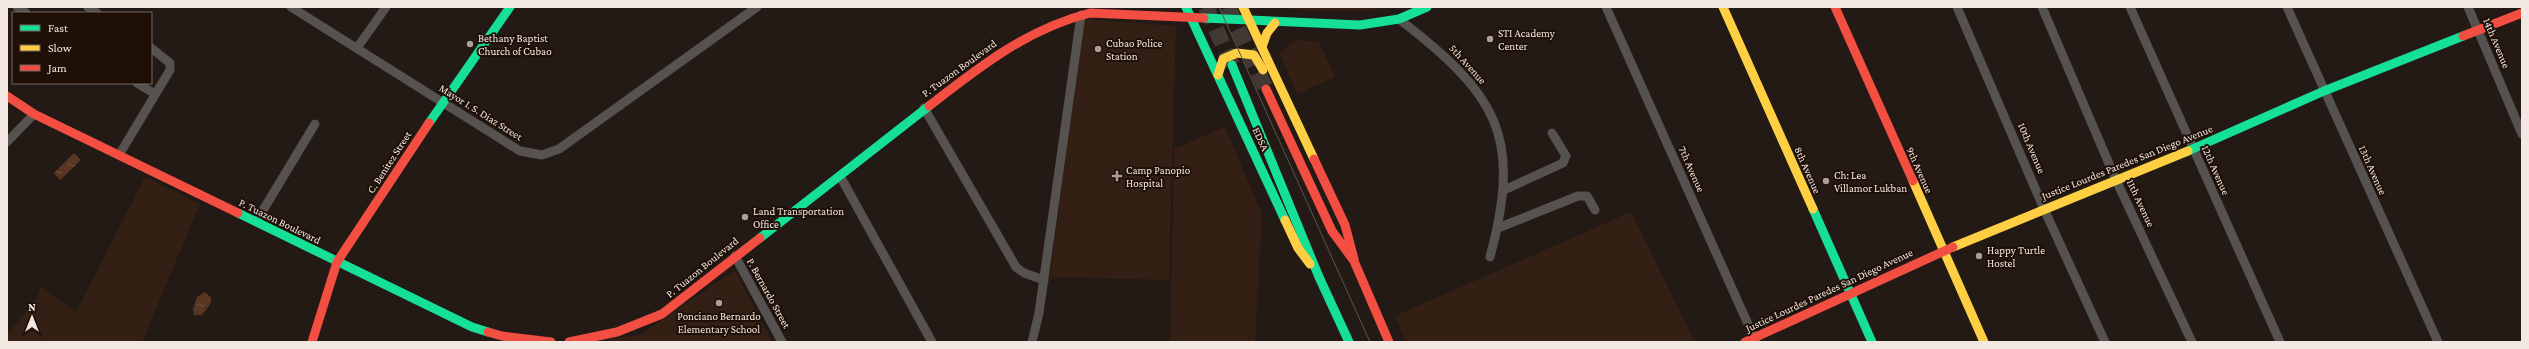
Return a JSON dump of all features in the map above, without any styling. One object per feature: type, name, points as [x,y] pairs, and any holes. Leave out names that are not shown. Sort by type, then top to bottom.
[{"type":"main road","name":"C. Benitez Street","points":[[312,342],[337,262],[400,165],[510,7]]},
{"type":"main road","name":"EDSA","points":[[1186,7],[1298,248],[1319,277]]},
{"type":"main road","points":[[1243,7],[1345,225],[1354,261],[1389,342]]},
{"type":"main road","name":"P. Tuazon Boulevard","points":[[569,342],[602,338],[640,325],[657,317],[685,298],[735,256],[989,59],[1030,34],[1068,17],[1090,13],[1250,22],[1360,25],[1399,19],[1427,7]]},
{"type":"main road","name":"8th Avenue","points":[[1723,7],[1872,342]]},
{"type":"main road","name":"9th Avenue","points":[[1835,7],[1942,251],[1984,342]]},
{"type":"main road","name":"Justice Lourdes Paredes San Diego Avenue","points":[[1745,342],[1755,340],[1942,251],[2193,149],[2324,91],[2522,13]]},
{"type":"main road","points":[[1262,47],[1267,33],[1275,23]]},
{"type":"main road","points":[[1218,75],[1220,63],[1226,57],[1233,54],[1249,53],[1256,56],[1266,74],[1279,84]]},
{"type":"main road","name":"EDSA","points":[[1232,65],[1319,277],[1349,342]]},
{"type":"main road","points":[[1266,89],[1332,231],[1354,261]]},
{"type":"main road","name":"P. Tuazon Boulevard","points":[[7,96],[34,114],[472,327],[502,336],[551,342]]},
{"type":"main road","points":[[324,256],[333,275]]},
{"type":"street","name":"Mayor I. S. Diaz Street","points":[[291,7],[520,151],[542,155],[559,149],[757,7]]},
{"type":"street","points":[[357,48],[386,7]]},
{"type":"street","name":"7th Avenue","points":[[1606,7],[1755,340]]},
{"type":"street","name":"10th Avenue","points":[[1957,7],[2044,209],[2105,342]]},
{"type":"street","name":"11th Avenue","points":[[2042,7],[2116,180],[2192,342]]},
{"type":"street","name":"12th Avenue","points":[[2130,7],[2280,342]]},
{"type":"street","name":"13th Avenue","points":[[2287,7],[2438,342]]},
{"type":"street","name":"14th Avenue","points":[[2468,7],[2522,134]]},
{"type":"street","points":[[1032,342],[1039,313],[1082,15]]},
{"type":"street","name":"5th Avenue","points":[[1399,19],[1440,51],[1466,76],[1478,92],[1492,117],[1504,156],[1504,190],[1498,228],[1490,258]]},
{"type":"street","points":[[120,155],[170,70],[170,63],[152,49]]},
{"type":"street","points":[[139,84],[155,94]]},
{"type":"street","points":[[924,108],[1016,267],[1024,273],[1044,280]]},
{"type":"street","points":[[7,142],[34,114]]},
{"type":"street","points":[[256,222],[316,124]]},
{"type":"street","points":[[1504,190],[1563,163],[1566,156],[1552,133]]},
{"type":"street","points":[[840,176],[932,342]]},
{"type":"street","points":[[1498,228],[1578,196],[1587,196],[1595,210]]},
{"type":"street","name":"P. Bernardo Street","points":[[735,256],[782,342]]},
{"type":"shaded area","points":[[1261,7],[1391,7],[1366,11],[1318,11]]},
{"type":"shaded area","name":"Camp Panopio Hospital","points":[[1083,19],[1176,26],[1169,280],[1050,277]]},
{"type":"shaded area","points":[[1298,40],[1319,42],[1335,77],[1297,94],[1280,54],[1289,44]]},
{"type":"shaded area","points":[[1225,127],[1262,214],[1255,342],[1170,342],[1174,149]]},
{"type":"shaded area","points":[[145,177],[200,204],[142,342],[7,342],[7,335],[36,299],[41,287],[76,312]]},
{"type":"shaded area","points":[[1631,212],[1695,342],[1406,342],[1395,316]]},
{"type":"shaded area","name":"Ponciano Bernardo Elementary School","points":[[735,270],[772,342],[607,342],[609,339],[640,335]]},
{"type":"water","points":[[74,153],[81,160],[60,180],[54,173]]},
{"type":"water","points":[[205,292],[211,298],[211,303],[202,315],[194,315],[193,310],[197,297]]},
{"type":"tunnel","points":[[1206,7],[1232,65]]},
{"type":"tunnel","points":[[1228,7],[1266,89]]},
{"type":"tram line","points":[[1219,7],[1370,342]]},
{"type":"traffic: fast","points":[[429,123],[510,7]]},
{"type":"traffic: fast","points":[[1186,7],[1285,220]]},
{"type":"traffic: fast","points":[[1204,18],[1360,25],[1399,19],[1427,7]]},
{"type":"traffic: fast","points":[[2188,151],[2324,91],[2463,36]]},
{"type":"traffic: fast","points":[[1232,65],[1319,277],[1349,342]]},
{"type":"traffic: fast","points":[[760,238],[929,106]]},
{"type":"traffic: fast","points":[[1813,209],[1872,342]]},
{"type":"traffic: fast","points":[[238,213],[472,327],[488,332]]},
{"type":"traffic: slow","points":[[1243,7],[1314,159]]},
{"type":"traffic: slow","points":[[1723,7],[1813,209]]},
{"type":"traffic: slow","points":[[1262,47],[1267,33],[1275,23]]},
{"type":"traffic: slow","points":[[1218,75],[1223,59],[1237,53],[1254,55],[1263,70]]},
{"type":"traffic: slow","points":[[1953,247],[2188,151]]},
{"type":"traffic: slow","points":[[1913,181],[1984,342]]},
{"type":"traffic: slow","points":[[1285,220],[1298,248],[1310,264]]},
{"type":"traffic: jam","points":[[1835,7],[1913,181]]},
{"type":"traffic: jam","points":[[929,106],[966,77],[1005,51],[1025,39],[1067,20],[1090,13],[1204,18]]},
{"type":"traffic: jam","points":[[2463,36],[2522,13]]},
{"type":"traffic: jam","points":[[1266,89],[1332,231],[1354,261],[1389,342]]},
{"type":"traffic: jam","points":[[7,96],[34,114],[238,213]]},
{"type":"traffic: jam","points":[[312,342],[337,262],[429,123]]},
{"type":"traffic: jam","points":[[1314,159],[1345,225],[1354,259]]},
{"type":"traffic: jam","points":[[569,342],[617,332],[662,314],[760,238]]},
{"type":"traffic: jam","points":[[1745,342],[1953,247]]},
{"type":"traffic: jam","points":[[488,332],[502,336],[551,342]]},
{"type":"place","name":"STI Academy Center","points":[[1490,39]]},
{"type":"place","name":"Bethany Baptist Church of Cubao","points":[[470,44]]},
{"type":"place","name":"Cubao Police Station","points":[[1098,49]]},
{"type":"place","name":"Camp Panopio Hospital","points":[[1117,176]]},
{"type":"place","name":"Ch: Lea Villamor Lukban","points":[[1826,181]]},
{"type":"place","name":"Land Transportation Office","points":[[745,217]]},
{"type":"place","name":"Happy Turtle Hostel","points":[[1979,256]]},
{"type":"place","name":"Ponciano Bernardo Elementary School","points":[[719,303]]}]
